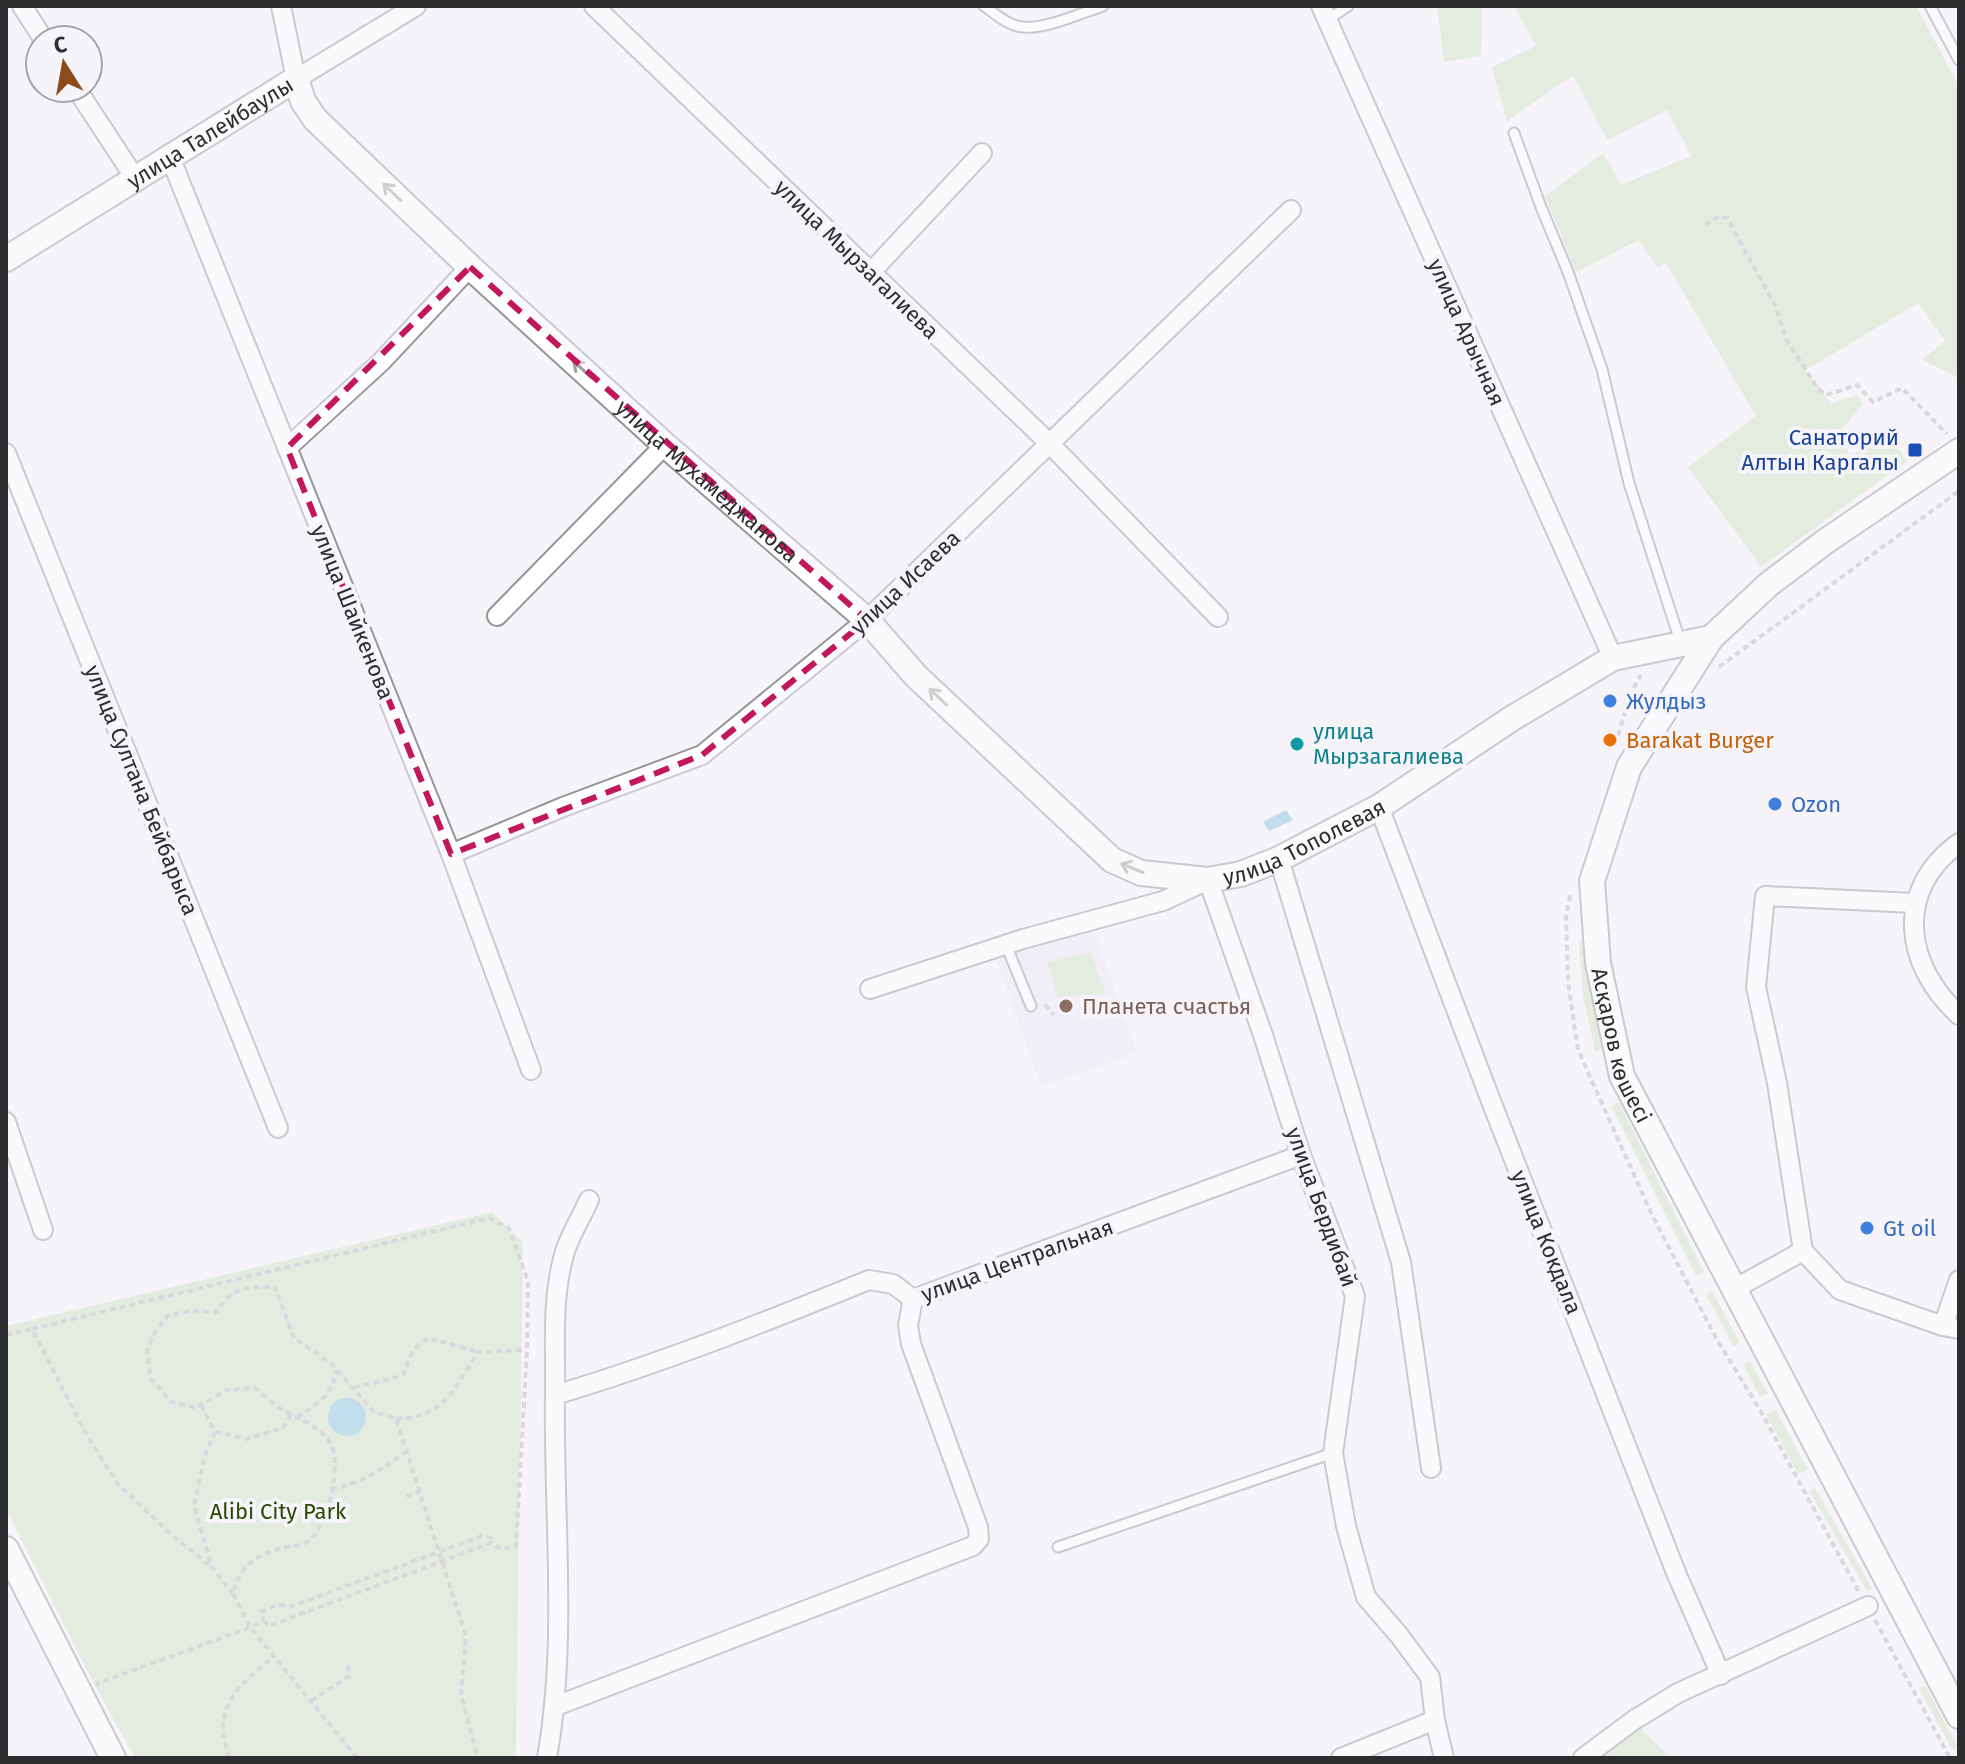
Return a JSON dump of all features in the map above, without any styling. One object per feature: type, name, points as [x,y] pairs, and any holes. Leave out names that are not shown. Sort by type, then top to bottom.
[{"type":"street","points":[[22,6],[34,24]]},
{"type":"street","name":"улица Мухамеджанова","points":[[281,6],[296,79],[303,101],[315,119],[470,267],[665,445],[867,620],[916,676],[1112,860],[1141,873],[1208,880]]},
{"type":"street","name":"улица Талейбаулы","points":[[6,259],[416,6]]},
{"type":"street","name":"улица Мырзагалиева","points":[[594,6],[1050,444],[1218,617]]},
{"type":"street","name":"улица Арычная","points":[[1324,13],[1613,658]]},
{"type":"street","points":[[86,104],[135,178]]},
{"type":"street","points":[[871,272],[982,153]]},
{"type":"street","name":"улица Шайкенова","points":[[170,157],[451,854],[531,1070]]},
{"type":"street","name":"улица Исаева","points":[[451,854],[563,807],[702,755],[867,620],[1291,210]]},
{"type":"street","points":[[287,448],[381,362],[470,267]]},
{"type":"street","points":[[497,616],[665,445]]},
{"type":"street","name":"Асқаров көшесі","points":[[1955,445],[1769,584],[1711,638],[1629,767],[1592,881],[1598,963],[1622,1076],[1959,1716]]},
{"type":"street","name":"улица Султана Бейбарыса","points":[[6,453],[278,1128]]},
{"type":"street","name":"улица Тополевая","points":[[870,989],[1006,945],[1163,901],[1208,880],[1241,874],[1279,859],[1379,807],[1511,719],[1613,658],[1711,638]]},
{"type":"street","name":"улица Кокдала","points":[[1379,807],[1677,1575],[1721,1675]]},
{"type":"street","points":[[1959,843],[1947,852],[1926,879],[1914,903],[1912,923],[1917,948],[1932,980],[1959,1015]]},
{"type":"street","points":[[1279,859],[1401,1262],[1431,1468]]},
{"type":"street","name":"улица Бердибай","points":[[1208,880],[1263,1035],[1301,1155],[1355,1296],[1333,1453],[1346,1526],[1366,1597],[1430,1677],[1444,1758]]},
{"type":"street","points":[[1914,903],[1765,896],[1756,987],[1777,1083],[1803,1251],[1840,1290],[1951,1328],[1959,1280]]},
{"type":"street","points":[[6,1122],[43,1230]]},
{"type":"street","name":"улица Центральная","points":[[555,1395],[623,1375],[717,1341],[869,1280],[893,1284],[913,1299],[1301,1155]]},
{"type":"street","points":[[547,1758],[556,1706],[558,1541],[553,1426],[554,1313],[564,1254],[589,1200]]},
{"type":"street","points":[[1734,1289],[1803,1251]]},
{"type":"street","points":[[556,1706],[973,1546],[979,1539],[978,1527],[911,1344],[908,1325],[913,1299]]},
{"type":"street","points":[[6,1549],[113,1758]]},
{"type":"street","points":[[1583,1758],[1634,1720],[1678,1693],[1868,1606]]},
{"type":"street","points":[[1341,1758],[1435,1720]]},
{"type":"lane","points":[[984,6],[1008,23],[1022,27],[1036,27],[1103,6]]},
{"type":"lane","points":[[1324,13],[1348,6]]},
{"type":"lane","points":[[1930,6],[1959,60]]},
{"type":"lane","points":[[1514,133],[1602,369],[1629,483],[1681,644]]},
{"type":"lane","points":[[1006,945],[1031,1006]]},
{"type":"lane","points":[[1058,1547],[1333,1453]]},
{"type":"path","points":[[1705,225],[1719,216],[1727,218],[1776,307],[1786,339],[1818,389],[1826,395],[1857,385],[1873,402],[1902,388],[1955,445]]},
{"type":"path","points":[[1717,668],[1959,491]]},
{"type":"path","points":[[1612,755],[1632,691],[1654,649]]},
{"type":"path","points":[[1571,889],[1566,915],[1568,982],[1578,1050],[1679,1268],[1950,1758]]},
{"type":"path","points":[[6,1335],[489,1218],[509,1228],[528,1281],[516,1546],[501,1549],[491,1543]]},
{"type":"path","points":[[233,1594],[238,1573],[251,1561],[279,1549],[308,1542],[322,1524],[337,1459],[331,1443],[312,1423],[291,1414],[255,1388],[226,1390],[196,1408],[172,1402],[151,1379],[147,1351],[167,1316],[189,1311],[217,1312],[227,1296],[247,1287],[275,1287],[294,1338],[337,1370],[373,1411],[396,1419],[419,1418],[448,1399],[478,1352]]},
{"type":"path","points":[[32,1329],[85,1432],[118,1484],[175,1538],[212,1567],[233,1594],[250,1627],[357,1758]]},
{"type":"path","points":[[354,1389],[373,1381],[388,1381],[403,1375],[413,1350],[428,1338],[478,1352],[527,1350]]},
{"type":"path","points":[[297,1417],[318,1405],[333,1388],[337,1370]]},
{"type":"path","points":[[201,1405],[215,1432],[246,1439],[283,1428],[291,1414]]},
{"type":"path","points":[[396,1419],[466,1636],[461,1694],[477,1756]]},
{"type":"path","points":[[212,1567],[194,1506],[204,1458],[215,1432]]},
{"type":"path","points":[[331,1490],[359,1482],[387,1467],[405,1452]]},
{"type":"path","points":[[406,1496],[419,1492]]},
{"type":"path","points":[[482,1536],[493,1538],[491,1543],[269,1626],[264,1622],[261,1612],[277,1605],[292,1606],[482,1536]]},
{"type":"path","points":[[94,1684],[264,1622]]},
{"type":"path","points":[[229,1758],[222,1736],[223,1715],[245,1681],[274,1656]]},
{"type":"path","points":[[311,1701],[349,1676],[348,1664]]},
{"type":"highlighted area","points":[[470,267],[867,620],[702,755],[451,854],[287,448]]},
{"type":"shaded area","name":"Планета счастья","points":[[1094,931],[1137,1053],[1041,1086],[996,959]]},
{"type":"green space","points":[[1437,6],[1482,6],[1481,56],[1444,62]]},
{"type":"green space","points":[[1514,6],[1916,6],[1959,86],[1959,378],[1922,360],[1945,341],[1918,303],[1806,370],[1831,404],[1857,395],[1863,405],[1840,431],[1849,454],[1893,442],[1907,461],[1761,567],[1688,467],[1756,416],[1666,263],[1658,267],[1638,240],[1576,272],[1545,196],[1603,153],[1621,185],[1691,156],[1667,110],[1607,140],[1573,75],[1507,121],[1492,67],[1536,46]]},
{"type":"green space","points":[[1586,940],[1603,1050],[1595,1051],[1583,995],[1579,941]]},
{"type":"green space","points":[[1091,954],[1106,994],[1058,997],[1047,962]]},
{"type":"green space","points":[[1619,1102],[1704,1272],[1696,1276],[1611,1106]]},
{"type":"green space","name":"Alibi City Park","points":[[492,1212],[523,1242],[516,1758],[135,1758],[6,1509],[6,1326]]},
{"type":"green space","points":[[1712,1291],[1740,1343],[1733,1346],[1706,1294]]},
{"type":"green space","points":[[1750,1361],[1768,1393],[1760,1397],[1743,1365]]},
{"type":"green space","points":[[1776,1410],[1808,1470],[1798,1474],[1766,1414]]},
{"type":"green space","points":[[1815,1488],[1872,1588],[1867,1591],[1809,1491]]},
{"type":"green space","points":[[1925,1685],[1958,1747],[1952,1750],[1919,1688]]},
{"type":"green space","points":[[1638,1726],[1671,1758],[1596,1758]]},
{"type":"water","points":[[1286,810],[1293,820],[1269,831],[1263,822]]},
{"type":"water","points":[[347,1398],[361,1403],[366,1417],[361,1431],[347,1436],[333,1431],[328,1417],[333,1403]]},
{"type":"place","name":"Санаторий Алтын Каргалы","points":[[1915,450]]},
{"type":"place","name":"Жулдыз","points":[[1610,701]]},
{"type":"place","name":"Barakat Burger","points":[[1610,740]]},
{"type":"place","name":"улица Мырзагалиева","points":[[1297,744]]},
{"type":"place","name":"Ozon","points":[[1775,804]]},
{"type":"place","name":"Планета счастья","points":[[1066,1006]]},
{"type":"place","name":"Gt oil","points":[[1867,1228]]}]
